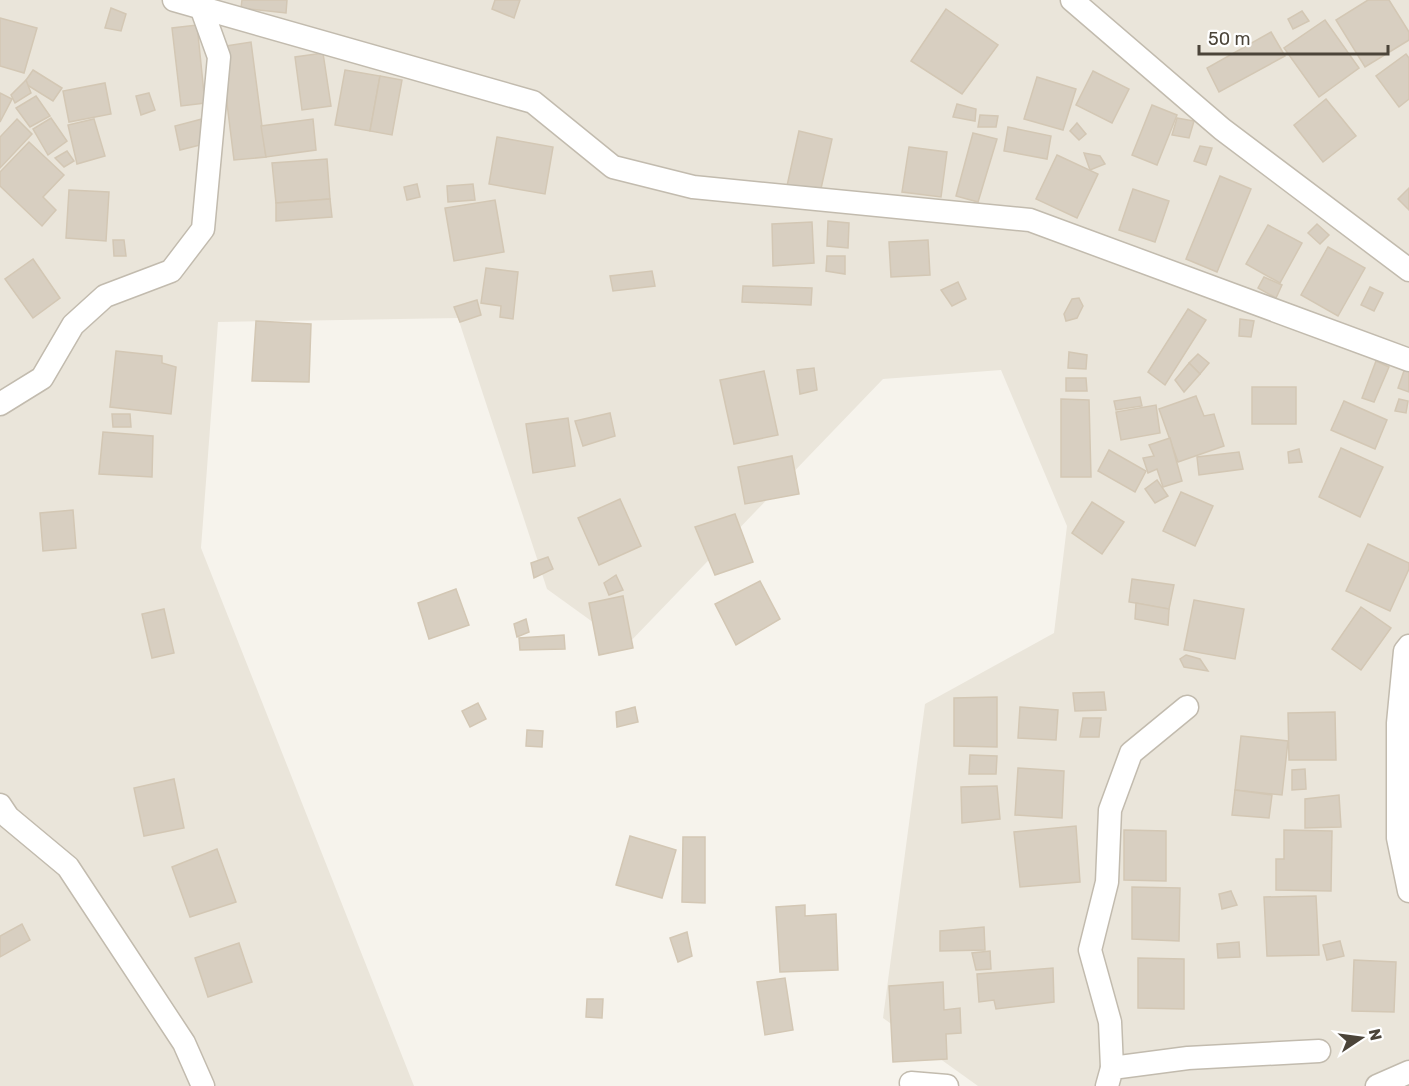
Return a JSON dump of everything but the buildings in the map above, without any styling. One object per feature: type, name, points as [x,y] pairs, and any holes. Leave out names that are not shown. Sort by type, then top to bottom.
[{"type":"street","points":[[174,0],[533,102],[613,167],[693,188],[1030,220],[1409,360]]},
{"type":"street","points":[[1072,0],[1222,129],[1409,270]]},
{"type":"street","points":[[0,404],[42,378],[73,325],[105,296],[171,271],[203,229],[219,57],[201,7]]},
{"type":"street","points":[[1409,646],[1405,651],[1398,723],[1398,838],[1409,891]]},
{"type":"street","points":[[1187,707],[1131,753],[1110,810],[1107,882],[1090,950],[1110,1022],[1110,1077],[1188,1058],[1319,1051]]},
{"type":"street","points":[[0,805],[8,817],[68,867],[184,1043],[203,1086]]},
{"type":"street","points":[[1377,1086],[1409,1072]]},
{"type":"street","points":[[911,1083],[947,1086]]},
{"type":"shaded area","points":[[0,0],[1409,0],[1409,1086],[978,1086],[883,1018],[925,704],[1054,633],[1067,526],[1001,370],[883,379],[626,646],[547,589],[458,318],[218,322],[201,548],[414,1086],[0,1086]]}]
